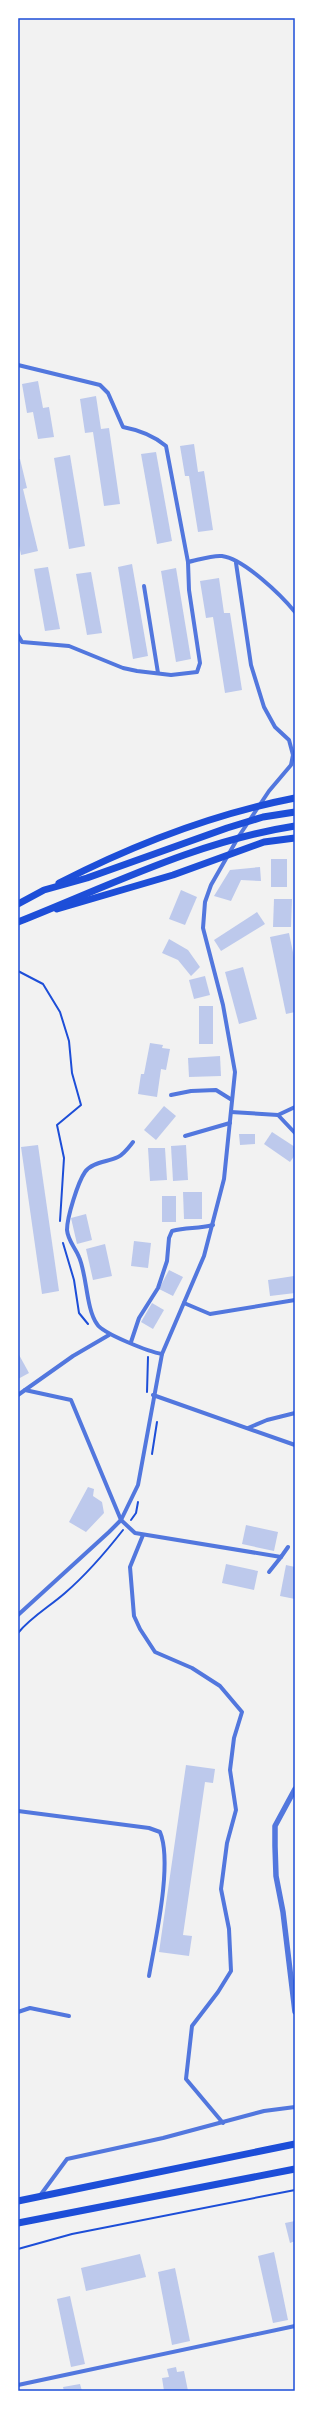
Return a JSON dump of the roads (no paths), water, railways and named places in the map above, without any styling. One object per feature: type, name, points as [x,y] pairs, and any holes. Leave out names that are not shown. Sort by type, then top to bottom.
[{"type":"main road","points":[[18,904],[112,855],[216,818],[295,798]]},
{"type":"main road","points":[[44,890],[87,878],[227,828],[263,817],[295,812]]},
{"type":"main road","points":[[18,922],[119,878],[259,831],[295,826]]},
{"type":"main road","points":[[33,916],[113,894],[250,847],[295,838]]},
{"type":"main road","points":[[18,2201],[295,2144]]},
{"type":"main road","points":[[18,2223],[295,2169]]},
{"type":"street","points":[[18,365],[100,385],[108,393],[123,428],[137,429],[157,438],[166,446],[188,562],[189,590],[200,663],[197,672],[186,675],[123,668],[69,646],[22,642],[18,635]]},
{"type":"street","points":[[188,562],[222,556],[247,568],[274,590],[295,612]]},
{"type":"street","points":[[18,1615],[121,1520],[140,1479],[151,1423],[153,1395],[162,1354],[204,1256],[224,1179],[235,1070],[223,1005],[202,928],[205,902],[210,885],[239,836],[269,791],[291,765],[293,755],[289,740],[275,727],[264,707],[251,665],[236,563]]},
{"type":"street","points":[[144,586],[158,673]]},
{"type":"street","points":[[171,1096],[191,1091],[216,1090],[232,1100]]},
{"type":"street","points":[[231,1112],[278,1115],[295,1107]]},
{"type":"street","points":[[278,1115],[295,1134]]},
{"type":"street","points":[[185,1136],[196,1131],[230,1123]]},
{"type":"street","points":[[133,1142],[119,1156],[95,1164],[85,1172],[74,1199],[67,1229],[70,1244],[79,1257],[96,1324],[109,1335],[131,1342],[150,1352],[162,1354]]},
{"type":"street","points":[[131,1342],[139,1318],[158,1288],[167,1261],[169,1238],[172,1231],[184,1228],[197,1229],[213,1225]]},
{"type":"street","points":[[184,1303],[210,1314],[295,1300]]},
{"type":"street","points":[[18,1395],[73,1356],[109,1335]]},
{"type":"street","points":[[25,1390],[71,1400],[121,1520],[135,1533],[281,1557]]},
{"type":"street","points":[[153,1395],[295,1445]]},
{"type":"street","points":[[248,1428],[267,1420],[295,1413]]},
{"type":"street","points":[[142,1535],[130,1567],[134,1616],[140,1629],[155,1652],[192,1668],[220,1686],[242,1712],[234,1738],[230,1770],[236,1810],[227,1844],[221,1889],[229,1929],[231,1971],[218,1992],[192,2026],[186,2079],[223,2123]]},
{"type":"street","points":[[269,1572],[288,1547]]},
{"type":"street","points":[[295,1789],[275,1826],[275,1846],[276,1876],[283,1912],[295,2012]]},
{"type":"street","points":[[18,1811],[142,1827],[160,1832],[164,1841],[163,1889],[150,1976]]},
{"type":"street","points":[[18,2012],[30,2008],[69,2016]]},
{"type":"street","points":[[38,2197],[67,2159],[223,2123],[264,2111],[295,2107]]},
{"type":"street","points":[[18,2385],[295,2326]]}]
